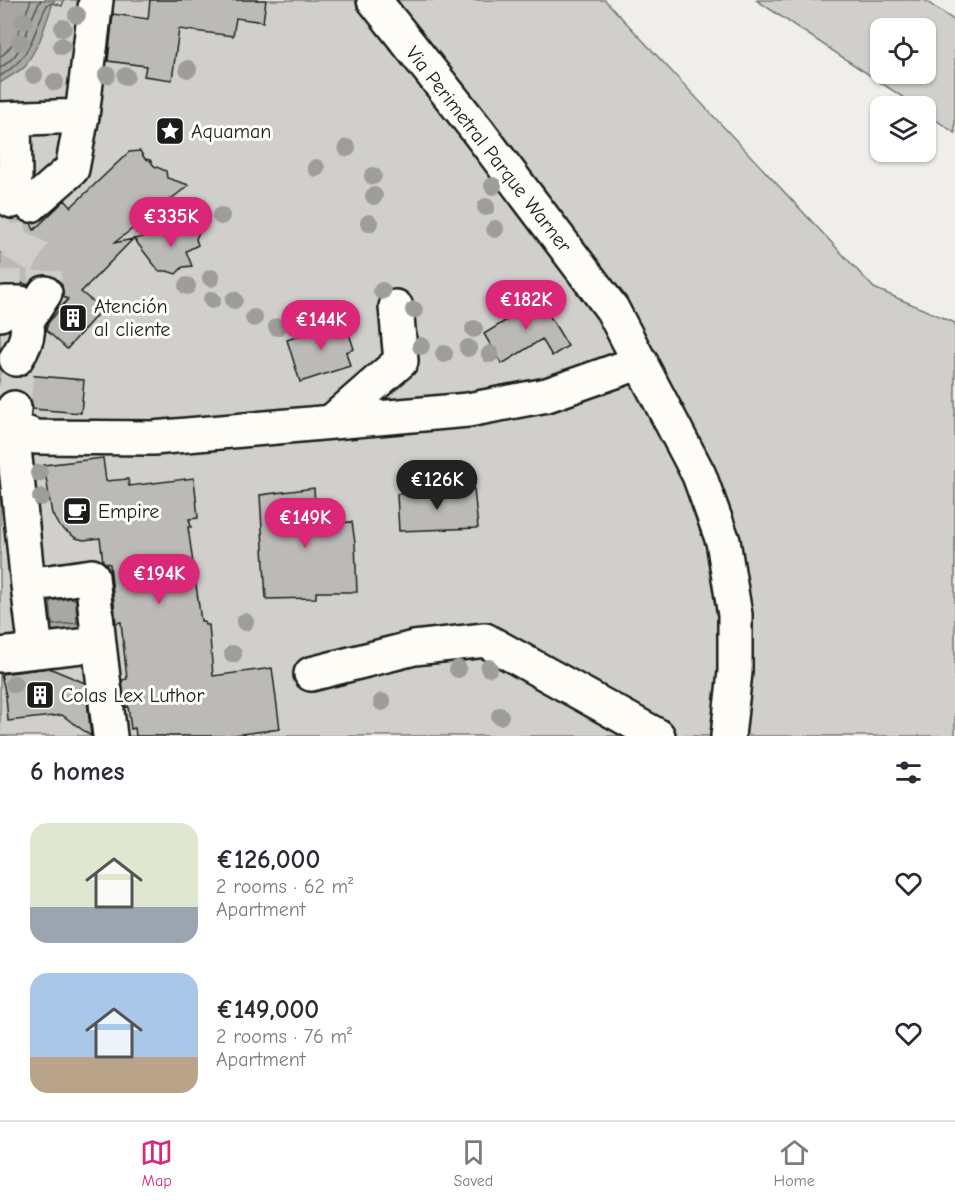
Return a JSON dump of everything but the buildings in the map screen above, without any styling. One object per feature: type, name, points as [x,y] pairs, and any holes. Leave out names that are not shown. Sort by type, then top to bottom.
[{"type":"street","points":[[82,116],[7,119],[15,177],[22,203],[72,169],[82,116],[96,0]]},
{"type":"street","name":"Via Perimetral Parque Warner","points":[[374,0],[477,130],[612,309],[699,475],[723,542],[735,615],[735,672],[728,736]]},
{"type":"street","points":[[332,422],[401,361],[396,307]]},
{"type":"street","points":[[11,358],[26,344],[24,309]]},
{"type":"street","points":[[36,651],[13,417],[36,437],[153,438],[468,410],[547,395],[640,362]]},
{"type":"street","points":[[28,585],[92,576],[110,736]]},
{"type":"street","points":[[311,674],[414,648],[485,640],[658,736]]},
{"type":"street","points":[[0,655],[99,644]]},
{"type":"shaded area","points":[[0,0],[605,0],[874,288],[955,323],[955,736],[0,736]]},
{"type":"shaded area","points":[[756,0],[924,0],[955,21],[955,133],[936,120],[936,96],[901,96],[883,84],[936,84],[936,18],[870,18],[870,76]]},
{"type":"water","points":[[0,0],[54,0],[40,40],[25,67],[0,83]]},
{"type":"water","points":[[79,592],[81,630],[50,632],[44,596]]},
{"type":"tunnel","points":[[5,303],[5,260],[11,242],[9,224],[31,205]]},
{"type":"tunnel","points":[[11,242],[45,261],[45,293]]},
{"type":"tunnel","points":[[14,405],[17,372]]},
{"type":"place","name":"Aquaman","points":[[170,131]]},
{"type":"place","name":"Atención al cliente","points":[[73,318]]},
{"type":"place","name":"Empire","points":[[77,511]]},
{"type":"place","name":"Colas Lex Luthor","points":[[40,695]]}]
